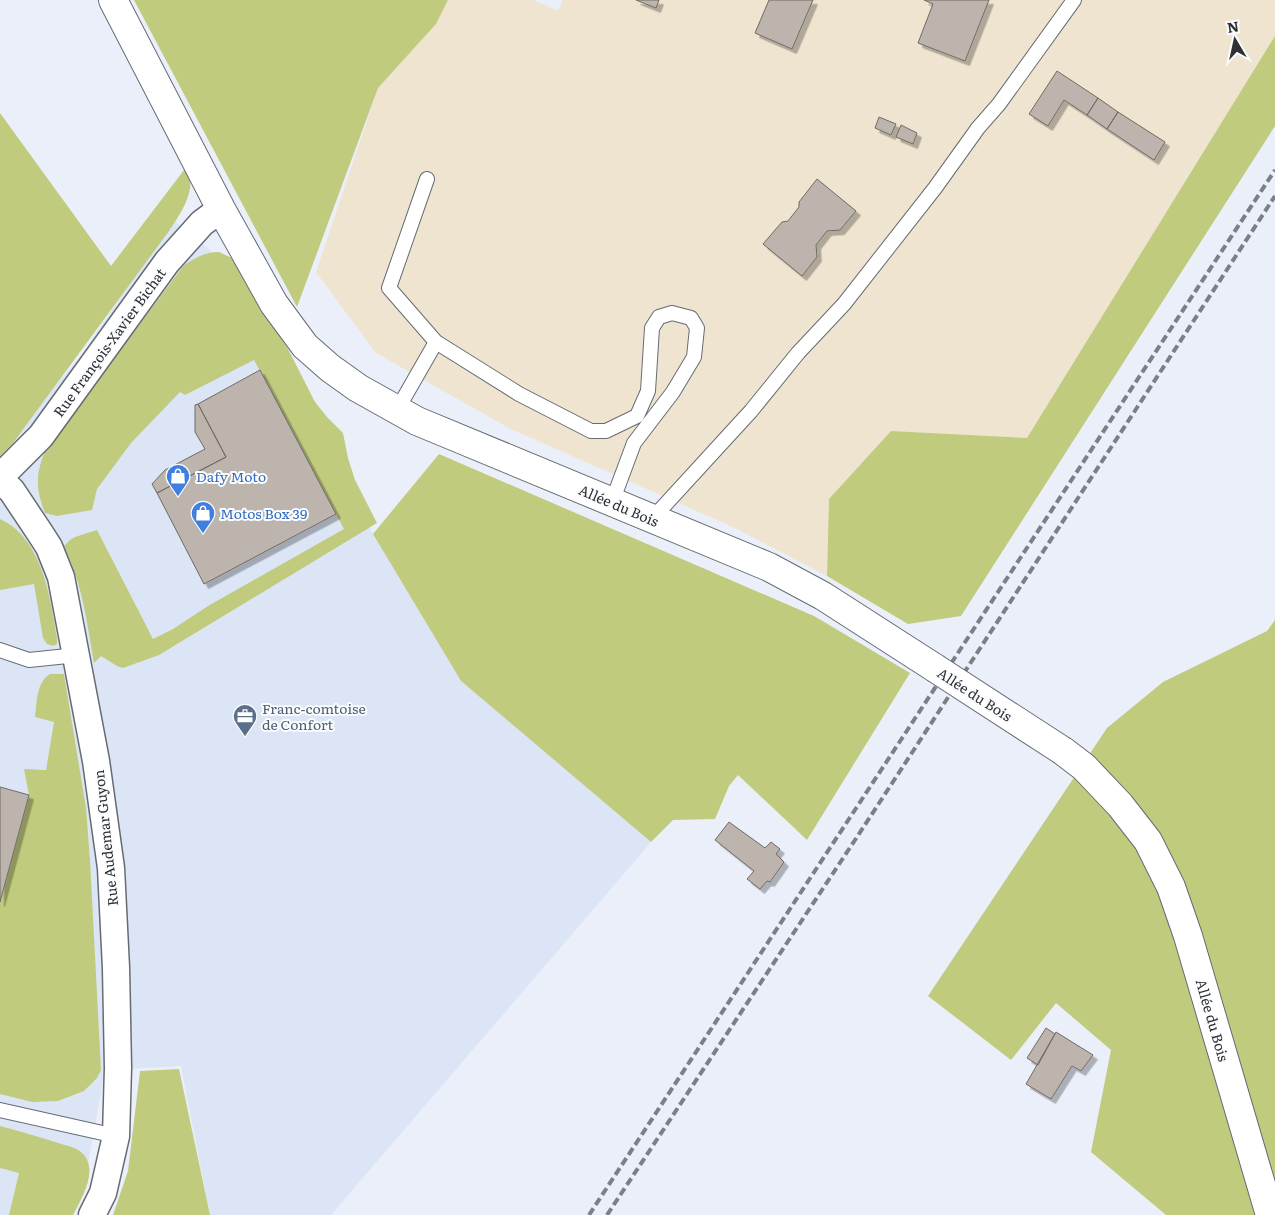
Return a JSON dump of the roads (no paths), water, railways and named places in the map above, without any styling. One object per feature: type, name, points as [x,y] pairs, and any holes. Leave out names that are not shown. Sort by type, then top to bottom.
[{"type":"street","name":"Allée du Bois","points":[[114,0],[221,209],[274,304],[306,346],[330,368],[407,415],[769,567],[815,592],[935,668],[1063,751],[1089,772],[1126,812],[1148,841],[1172,887],[1270,1215]]},
{"type":"street","name":"Rue François-Xavier Bichat","points":[[0,478],[41,436],[167,262],[202,223],[221,209]]},
{"type":"street","name":"Rue Audemar Guyon","points":[[0,478],[12,491],[48,547],[61,577],[96,761],[111,868],[118,1068],[116,1136],[102,1192],[92,1215]]},
{"type":"lane","points":[[652,519],[751,411],[798,352],[844,304],[935,188],[978,128],[999,104],[1074,0]]},
{"type":"lane","points":[[426,179],[389,288],[436,342],[519,394],[591,430],[606,431],[637,416],[648,391],[652,328],[659,317],[672,312],[691,318],[697,328],[694,357],[673,392],[634,443],[612,502]]},
{"type":"lane","points":[[407,415],[436,342]]},
{"type":"lane","points":[[0,650],[29,660],[77,655]]},
{"type":"lane","points":[[0,1110],[116,1136]]},
{"type":"railway","points":[[589,1215],[1275,170]]},
{"type":"railway","points":[[607,1215],[857,837],[1275,196]]},
{"type":"place","name":"Dafy Moto","points":[[178,497]]},
{"type":"place","name":"Motos Box 39","points":[[203,534]]},
{"type":"place","name":"Franc-comtoise de Confort","points":[[245,737]]}]
